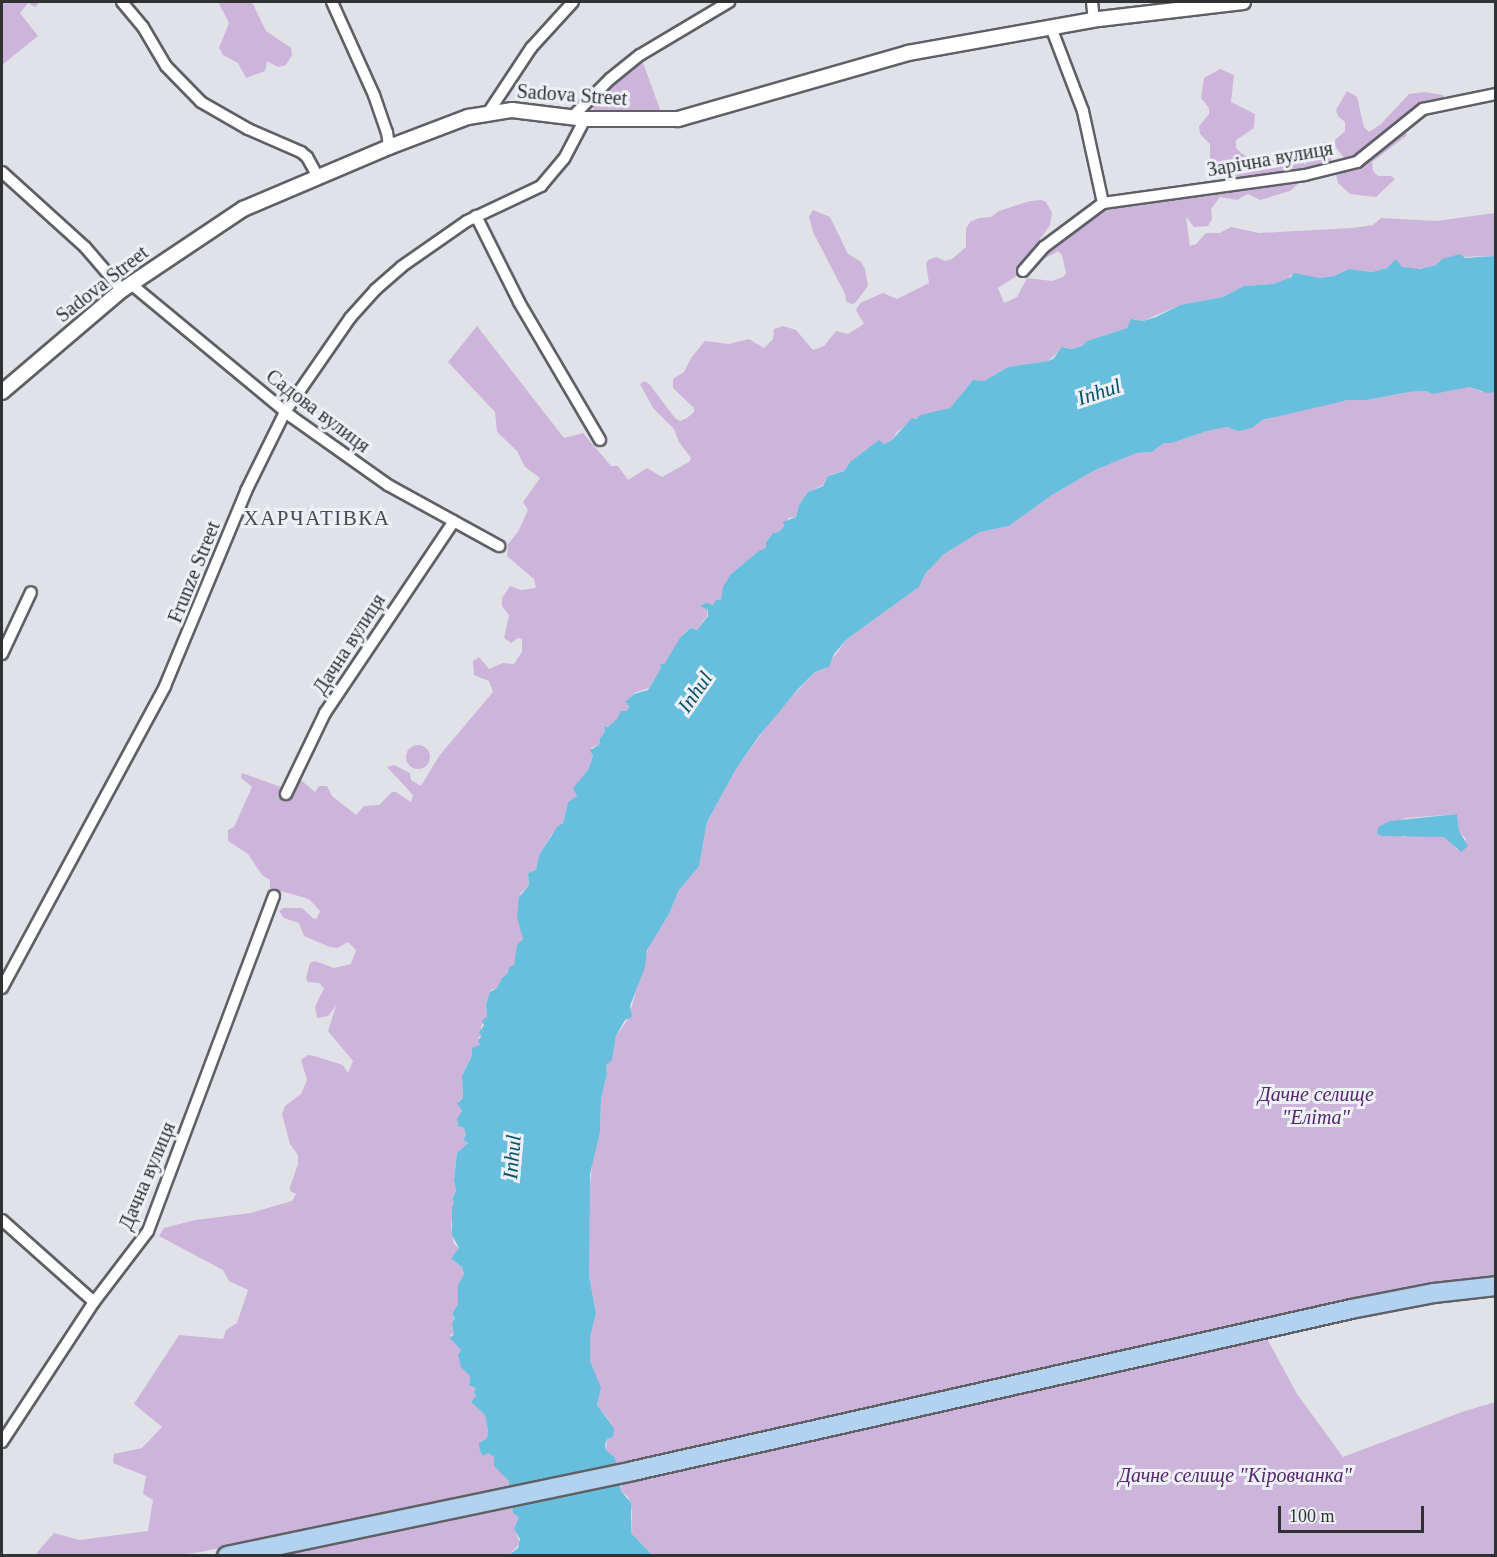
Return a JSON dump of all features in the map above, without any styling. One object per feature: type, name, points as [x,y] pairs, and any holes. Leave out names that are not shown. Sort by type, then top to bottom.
[{"type":"highway","points":[[227,1556],[633,1471],[1351,1309],[1434,1293],[1496,1286]]},
{"type":"street","points":[[122,2],[143,27],[166,66],[201,102],[248,129],[301,153],[307,157],[318,177]]},
{"type":"street","points":[[332,2],[374,95],[389,147]]},
{"type":"street","points":[[488,112],[531,48],[573,2]]},
{"type":"street","name":"Frunze Street","points":[[2,988],[165,686],[246,491],[285,412],[350,318],[375,290],[401,267],[476,216],[541,186],[564,159],[579,118],[640,55],[729,2]]},
{"type":"street","points":[[1092,2],[1094,20]]},
{"type":"street","name":"Sadova Street","points":[[2,392],[126,287],[243,209],[389,147],[488,112],[531,111],[579,118],[692,116],[876,60],[1094,20],[1243,2]]},
{"type":"street","points":[[1051,27],[1083,111],[1103,203]]},
{"type":"street","name":"Зарічна вулиця","points":[[1023,271],[1044,247],[1103,203],[1305,175],[1357,162],[1423,109],[1496,94]]},
{"type":"street","name":"Садова вулиця","points":[[2,172],[78,240],[126,287],[285,412],[388,485],[499,546]]},
{"type":"street","points":[[476,216],[519,302],[600,440]]},
{"type":"street","name":"Дачна вулиця","points":[[286,794],[325,713],[454,521]]},
{"type":"street","points":[[2,654],[31,592]]},
{"type":"street","name":"Дачна вулиця","points":[[2,1442],[94,1302],[148,1231],[274,896]]},
{"type":"street","points":[[2,1220],[94,1302]]},
{"type":"green space","points":[[2,2],[40,2],[35,7],[28,3],[20,13],[38,36],[2,65]]},
{"type":"green space","points":[[218,2],[252,2],[266,31],[291,48],[292,55],[286,65],[278,67],[267,61],[265,71],[246,78],[238,63],[223,55],[219,48],[229,23]]},
{"type":"green space","points":[[641,57],[662,115],[596,112],[592,107],[595,99]]},
{"type":"green space","points":[[1220,69],[1234,75],[1231,102],[1255,114],[1254,128],[1236,140],[1236,148],[1241,153],[1249,158],[1274,160],[1291,167],[1298,161],[1314,157],[1319,145],[1325,142],[1328,145],[1332,165],[1320,177],[1302,180],[1290,191],[1260,200],[1248,194],[1237,200],[1220,197],[1211,209],[1212,219],[1208,226],[1194,227],[1186,217],[1190,246],[1196,244],[1206,233],[1220,233],[1231,227],[1259,233],[1352,228],[1373,225],[1381,218],[1436,221],[1495,213],[1495,256],[1455,257],[1440,261],[1436,265],[1412,270],[1402,267],[1394,260],[1394,263],[1387,268],[1372,272],[1349,269],[1334,276],[1319,278],[1290,275],[1289,279],[1273,284],[1245,286],[1223,297],[1180,305],[1143,321],[1133,319],[1127,328],[1087,341],[1082,346],[1071,349],[1064,347],[1048,361],[1008,367],[984,381],[973,380],[950,408],[914,419],[897,432],[892,440],[884,444],[878,441],[849,463],[844,471],[829,475],[823,485],[808,492],[799,505],[796,517],[789,518],[779,532],[773,533],[767,540],[767,548],[760,550],[731,574],[721,600],[716,600],[713,605],[700,606],[708,610],[707,616],[697,630],[690,628],[685,632],[665,663],[661,663],[661,668],[649,688],[634,693],[625,703],[629,705],[627,711],[610,726],[604,727],[605,731],[600,738],[599,745],[591,748],[593,756],[588,770],[576,786],[577,796],[568,802],[563,823],[551,835],[539,855],[536,870],[528,873],[529,885],[520,894],[518,914],[523,939],[517,949],[514,965],[509,967],[508,973],[497,988],[491,990],[486,1005],[487,1016],[481,1027],[482,1036],[478,1038],[480,1045],[473,1052],[462,1076],[463,1098],[458,1101],[462,1113],[457,1122],[458,1126],[464,1128],[466,1135],[463,1139],[468,1144],[457,1153],[454,1180],[456,1191],[452,1198],[454,1202],[451,1227],[454,1244],[459,1248],[452,1260],[462,1267],[464,1274],[458,1285],[458,1304],[452,1314],[455,1320],[454,1334],[450,1335],[461,1350],[458,1353],[470,1376],[469,1384],[476,1388],[474,1392],[476,1396],[471,1402],[485,1415],[488,1431],[487,1438],[481,1441],[480,1451],[483,1455],[488,1453],[494,1457],[494,1466],[509,1478],[511,1491],[195,1553],[167,1556],[34,1556],[54,1533],[79,1540],[148,1531],[153,1500],[143,1494],[146,1476],[113,1463],[114,1454],[142,1448],[162,1427],[134,1404],[179,1335],[223,1339],[226,1330],[237,1323],[248,1290],[229,1281],[223,1270],[159,1236],[164,1228],[195,1220],[251,1213],[292,1201],[296,1194],[290,1191],[290,1187],[298,1164],[298,1155],[290,1144],[282,1114],[285,1106],[301,1094],[307,1080],[301,1060],[308,1055],[314,1056],[343,1065],[348,1073],[353,1061],[328,1031],[336,1006],[328,1016],[317,1018],[315,1007],[324,988],[319,983],[308,982],[306,978],[310,963],[315,961],[334,968],[351,964],[356,950],[348,942],[337,948],[304,936],[299,923],[284,918],[279,911],[283,908],[302,908],[314,919],[320,911],[309,899],[270,888],[270,880],[262,875],[248,854],[228,841],[228,830],[234,827],[252,787],[241,778],[242,773],[281,787],[290,771],[315,792],[319,786],[327,786],[332,796],[356,815],[364,806],[379,805],[392,792],[396,792],[411,802],[413,795],[387,767],[394,765],[410,773],[411,780],[421,786],[439,756],[493,692],[489,681],[474,675],[473,661],[479,657],[489,669],[503,663],[514,664],[522,652],[522,639],[518,638],[511,643],[504,638],[509,615],[502,606],[502,598],[510,586],[521,590],[536,588],[534,579],[507,556],[508,544],[518,532],[528,510],[523,502],[540,478],[525,467],[517,451],[497,432],[495,412],[448,362],[477,326],[564,438],[583,433],[611,466],[618,466],[628,480],[647,468],[662,477],[689,462],[691,458],[679,442],[674,429],[653,408],[640,384],[645,381],[650,385],[675,418],[680,421],[687,418],[694,412],[694,408],[673,388],[673,379],[684,372],[691,358],[705,341],[729,344],[749,339],[764,348],[773,339],[774,329],[783,326],[796,330],[813,350],[824,346],[836,331],[848,334],[864,324],[856,310],[860,303],[883,293],[897,299],[929,283],[926,264],[928,260],[936,257],[945,261],[952,259],[966,247],[966,229],[970,222],[979,218],[991,217],[999,211],[1030,201],[1041,200],[1046,202],[1052,213],[1050,225],[1025,260],[1018,275],[998,288],[1004,303],[1017,297],[1027,278],[1052,281],[1063,277],[1066,273],[1062,255],[1058,251],[1040,261],[1036,259],[1087,223],[1102,207],[1247,179],[1232,179],[1218,171],[1210,158],[1210,144],[1200,134],[1199,126],[1209,114],[1209,108],[1201,98],[1204,78]]},
{"type":"green space","points":[[1347,91],[1357,97],[1364,127],[1369,132],[1381,124],[1409,94],[1425,92],[1443,95],[1446,100],[1405,116],[1406,136],[1372,162],[1373,171],[1378,176],[1391,176],[1395,179],[1376,197],[1350,194],[1338,183],[1336,175],[1358,156],[1344,158],[1335,146],[1335,140],[1345,131],[1345,122],[1338,116],[1336,110]]},
{"type":"green space","points":[[813,210],[830,217],[848,254],[861,262],[865,269],[868,286],[855,303],[851,304],[846,301],[845,294],[813,232],[809,217]]},
{"type":"green space","name":"Дачне селище \"Еліта\"","points":[[1455,387],[1496,392],[1495,1281],[617,1467],[606,1450],[607,1439],[613,1437],[612,1424],[597,1405],[600,1392],[590,1362],[590,1338],[596,1313],[589,1275],[588,1208],[593,1152],[600,1132],[601,1099],[607,1074],[606,1065],[613,1053],[616,1036],[628,1019],[649,946],[669,914],[679,890],[699,865],[707,822],[736,769],[775,715],[815,672],[825,669],[847,639],[919,587],[925,574],[944,554],[980,532],[1009,526],[1052,495],[1095,470],[1137,453],[1152,452],[1164,443],[1172,443],[1227,427],[1234,429],[1287,413],[1348,400],[1367,400],[1409,392],[1425,391],[1433,394]],"holes":[[[1457,814],[1459,832],[1466,839],[1457,850],[1452,842],[1444,837],[1411,835],[1403,837],[1378,827],[1406,818]]]},
{"type":"green space","points":[[418,745],[426,749],[430,757],[426,765],[418,769],[410,765],[406,757],[410,749]]},
{"type":"green space","name":"Дачне селище \"Кіровчанка\"","points":[[1264,1333],[1297,1394],[1343,1457],[1462,1412],[1495,1402],[1495,1555],[652,1555],[631,1533],[632,1512],[628,1497],[621,1491],[621,1482]]},
{"type":"green space","points":[[513,1508],[513,1513],[519,1518],[516,1533],[520,1543],[509,1555],[264,1556]]},
{"type":"water","name":"Inhul","points":[[1460,254],[1465,258],[1495,256],[1495,392],[1487,393],[1469,387],[1433,394],[1425,391],[1409,392],[1367,400],[1348,400],[1262,420],[1252,428],[1238,431],[1227,427],[1207,431],[1172,443],[1164,443],[1152,452],[1137,453],[1095,470],[1052,495],[1009,526],[980,532],[944,554],[925,574],[919,587],[847,639],[834,654],[829,667],[815,672],[759,736],[736,769],[707,822],[699,866],[679,890],[669,914],[647,950],[645,967],[630,1006],[632,1017],[625,1020],[616,1036],[612,1060],[606,1065],[607,1074],[601,1099],[600,1132],[590,1174],[589,1275],[596,1313],[590,1338],[590,1361],[601,1388],[597,1405],[614,1428],[613,1437],[607,1439],[605,1445],[606,1450],[615,1458],[621,1491],[631,1503],[631,1533],[652,1555],[509,1555],[518,1548],[520,1539],[514,1529],[519,1518],[513,1513],[509,1481],[494,1466],[494,1457],[488,1453],[483,1456],[480,1451],[479,1443],[487,1438],[488,1431],[485,1415],[471,1402],[476,1396],[474,1392],[476,1388],[469,1385],[470,1376],[461,1367],[458,1354],[461,1350],[450,1338],[454,1334],[452,1323],[455,1319],[452,1314],[458,1304],[458,1285],[464,1274],[462,1267],[451,1259],[459,1248],[452,1235],[454,1202],[452,1199],[456,1191],[454,1180],[457,1153],[468,1143],[463,1140],[466,1135],[464,1128],[458,1126],[457,1119],[462,1111],[457,1103],[463,1098],[462,1076],[472,1055],[472,1048],[480,1045],[478,1040],[482,1036],[479,1033],[484,1025],[482,1021],[487,1016],[486,1005],[490,992],[497,988],[502,978],[508,973],[509,967],[514,965],[517,945],[523,939],[517,917],[519,897],[529,885],[528,873],[536,870],[539,855],[557,827],[563,823],[568,802],[577,796],[573,788],[588,770],[593,756],[590,750],[599,745],[600,738],[605,731],[604,726],[608,727],[617,719],[621,711],[627,711],[629,706],[625,702],[634,694],[648,690],[661,668],[660,664],[665,663],[680,638],[690,628],[697,630],[708,616],[708,610],[700,606],[706,603],[713,605],[716,600],[721,600],[723,587],[731,574],[760,550],[766,548],[766,542],[773,533],[779,532],[784,526],[783,522],[796,517],[799,505],[808,492],[823,486],[828,476],[844,471],[850,462],[879,440],[884,444],[892,440],[912,418],[916,419],[921,415],[950,408],[973,380],[984,381],[1008,367],[1048,361],[1053,359],[1062,347],[1071,349],[1082,346],[1087,341],[1127,328],[1131,319],[1143,321],[1180,305],[1223,297],[1244,286],[1273,284],[1290,278],[1294,273],[1319,278],[1334,276],[1349,269],[1372,272],[1387,268],[1396,259],[1402,267],[1419,269],[1436,265],[1442,259]]},
{"type":"water","points":[[1457,814],[1459,831],[1468,846],[1461,852],[1444,837],[1377,834],[1378,827],[1390,821]]},
{"type":"district","name":"ХАРЧАТІВКА","points":[[317,518]]}]
